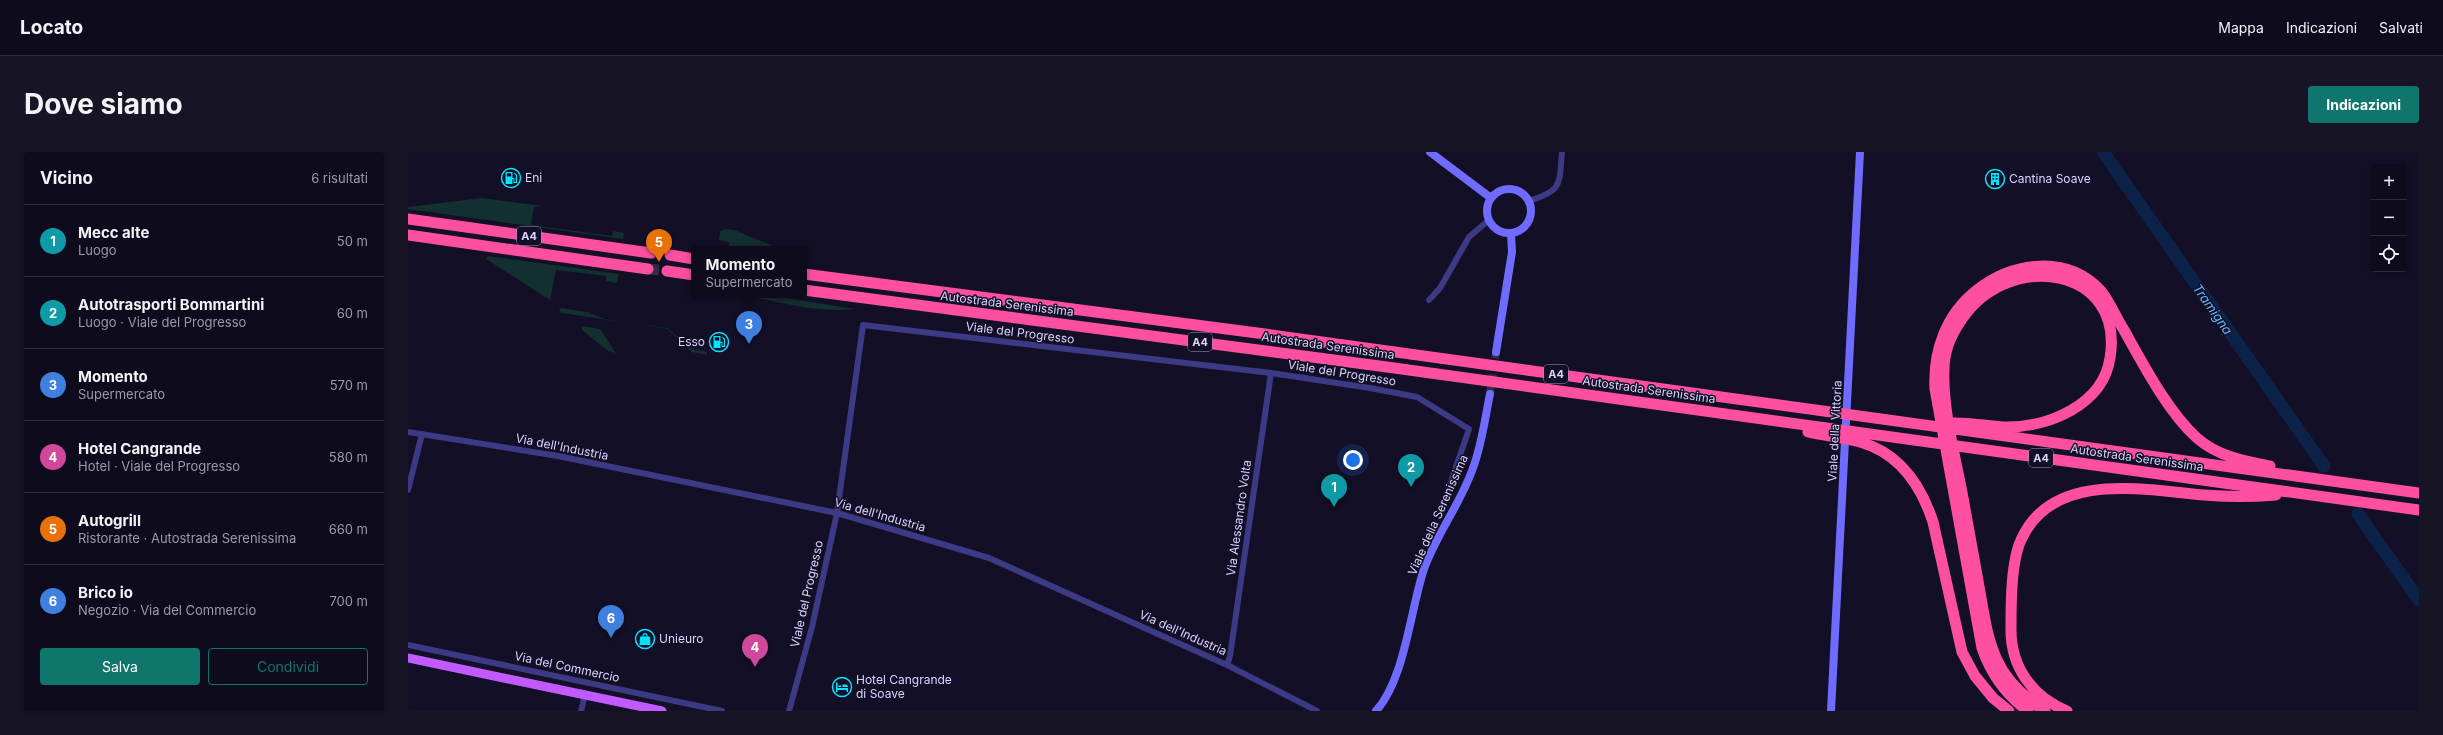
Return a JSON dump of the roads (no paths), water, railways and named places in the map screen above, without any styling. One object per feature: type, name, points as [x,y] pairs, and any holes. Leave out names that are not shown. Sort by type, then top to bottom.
[{"type":"highway","name":"A4","points":[[408,219],[650,253]]},
{"type":"highway","name":"A4","points":[[408,235],[648,268]]},
{"type":"highway","points":[[670,256],[691,259]]},
{"type":"highway","points":[[2028,711],[2000,683],[1989,667],[1982,648],[1943,409],[1934,375],[1936,354],[1948,325],[1964,303],[1985,284],[1998,276],[2025,267],[2050,266],[2080,275],[2101,292],[2171,408],[2198,439],[2232,457],[2306,478]]},
{"type":"highway","points":[[667,271],[691,275]]},
{"type":"highway","name":"Autostrada Serenissima","points":[[807,274],[1265,334],[2419,493]]},
{"type":"highway","points":[[1920,424],[1958,422],[2015,426],[2049,419],[2082,404],[2103,379],[2109,367],[2111,352],[2110,329],[2105,314],[2098,303],[2077,285],[2049,275],[2016,278],[1994,289],[1968,311],[1957,327],[1948,347],[1944,370],[1943,409]]},
{"type":"highway","name":"Autostrada Serenissima","points":[[807,290],[1387,367],[2419,510]]},
{"type":"highway","points":[[1770,420],[1805,432],[1870,446],[1894,459],[1910,475],[1922,494],[1933,522],[1962,652],[1975,676],[1994,698],[2008,711]]},
{"type":"highway","points":[[1953,467],[1992,648],[2005,674],[2014,686],[2030,701],[2045,711]]},
{"type":"highway","points":[[2067,711],[2047,701],[2031,686],[2016,662],[2012,648],[2011,622],[2016,558],[2021,541],[2039,516],[2062,500],[2079,494],[2110,488],[2149,489],[2224,496],[2302,494]]},
{"type":"main road","points":[[408,658],[662,711]]},
{"type":"street","points":[[1430,152],[1491,198]]},
{"type":"street","points":[[1529,201],[1544,197],[1558,183],[1562,152]]},
{"type":"street","name":"Viale della Vittoria","points":[[1831,711],[1851,360],[1860,152]]},
{"type":"street","points":[[1511,189],[1525,195],[1529,201],[1531,215],[1524,227],[1511,233],[1498,230],[1489,220],[1487,212],[1491,198],[1504,190],[1511,189]]},
{"type":"street","points":[[1429,300],[1440,288],[1469,236],[1489,220]]},
{"type":"street","points":[[1496,352],[1512,252],[1511,233]]},
{"type":"street","name":"Viale del Progresso","points":[[789,711],[812,627],[837,513],[863,325],[1271,373],[1417,397],[1469,428],[1441,511]]},
{"type":"street","name":"Via Alessandro Volta","points":[[1227,665],[1230,656],[1271,373]]},
{"type":"street","name":"Viale della Serenissima","points":[[1376,711],[1387,699],[1395,678],[1424,569],[1473,468],[1481,441],[1490,394]]},
{"type":"street","name":"Via dell'Industria","points":[[408,432],[558,456],[837,513],[988,558],[1227,665],[1317,711]]},
{"type":"street","points":[[408,490],[422,434]]},
{"type":"street","name":"Via del Commercio","points":[[408,645],[722,711]]},
{"type":"street","points":[[581,711],[585,695]]},
{"type":"waterway","name":"Tramigna","points":[[2103,152],[2324,466]]},
{"type":"waterway","name":"Tramigna","points":[[2358,514],[2419,600]]},
{"type":"tunnel","points":[[651,253],[670,255]]},
{"type":"tunnel","points":[[648,269],[667,271]]},
{"type":"tunnel","points":[[1490,394],[1496,352]]},
{"type":"place","name":"Eni","points":[[511,178]]},
{"type":"place","name":"Cantina Soave","points":[[1995,179]]},
{"type":"place","name":"Autogrill","points":[[659,262]]},
{"type":"place","name":"Esso","points":[[719,342]]},
{"type":"place","name":"Momento","points":[[749,344]]},
{"type":"place","name":"Autotrasporti Bommartini","points":[[1411,487]]},
{"type":"place","name":"Mecc alte","points":[[1334,507]]},
{"type":"place","name":"Brico io","points":[[611,638]]},
{"type":"place","name":"Unieuro","points":[[645,639]]},
{"type":"place","name":"Hotel Cangrande","points":[[755,667]]},
{"type":"place","name":"Hotel Cangrande di Soave","points":[[842,687]]}]
